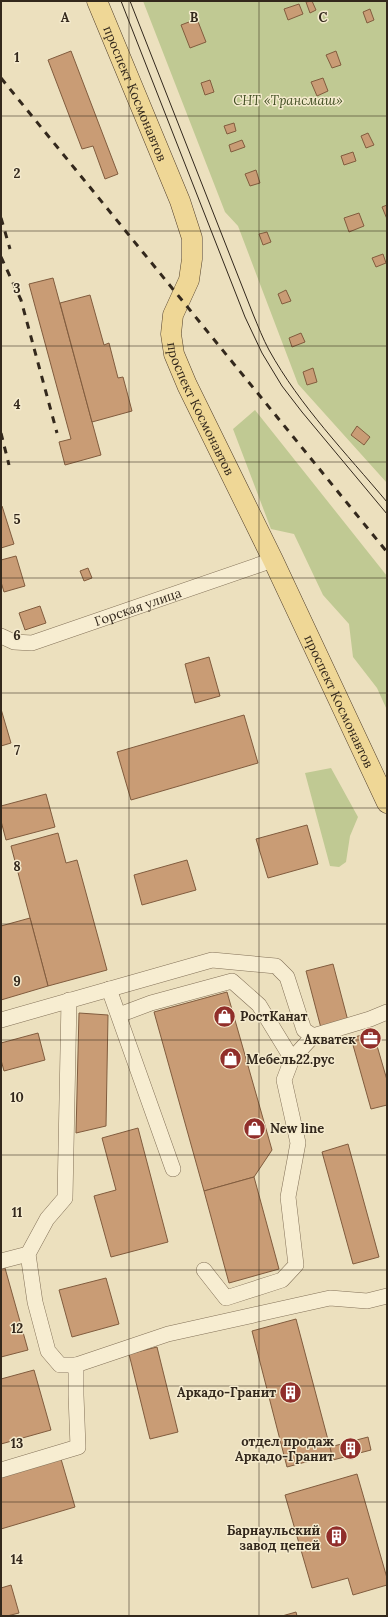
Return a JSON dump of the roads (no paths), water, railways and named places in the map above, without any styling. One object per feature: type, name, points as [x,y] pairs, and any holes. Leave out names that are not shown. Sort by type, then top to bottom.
[{"type":"main road","name":"проспект Космонавтов","points":[[98,1],[180,201],[192,238],[192,259],[189,280],[173,315],[171,334],[174,354],[187,385],[273,560],[387,803]]},
{"type":"street","name":"Горская улица","points":[[1,636],[14,642],[32,643],[273,560]]},
{"type":"street","points":[[1,1020],[212,960],[276,966],[287,977],[304,1030],[314,1036]]},
{"type":"street","points":[[119,1015],[151,1003],[232,981],[259,1005],[292,1059]]},
{"type":"street","points":[[109,989],[173,1169]]},
{"type":"street","points":[[69,1000],[65,1198],[47,1219],[28,1254],[35,1302],[48,1351],[60,1365],[76,1364],[168,1334],[330,1298],[367,1301],[387,1296]]},
{"type":"street","points":[[204,1270],[226,1298],[282,1280],[296,1265],[288,1197],[298,1143],[284,1080],[292,1059],[314,1036],[370,1019],[387,1012]]},
{"type":"street","points":[[1,1261],[28,1254]]},
{"type":"street","points":[[1,1470],[78,1447],[76,1364]]},
{"type":"tram line","points":[[121,1],[245,317],[262,353],[282,386],[302,412],[387,514]]},
{"type":"tram line","points":[[130,1],[253,314],[267,346],[281,371],[309,410],[387,502]]},
{"type":"railway","points":[[1,78],[387,552]]},
{"type":"railway","points":[[1,218],[10,249]]},
{"type":"railway","points":[[1,257],[21,300],[57,433]]},
{"type":"railway","points":[[1,433],[9,465]]},
{"type":"place","name":"РостКанат","points":[[225,1016]]},
{"type":"place","name":"Акватек","points":[[371,1039]]},
{"type":"place","name":"Мебель22.рус","points":[[230,1059]]},
{"type":"place","name":"New line","points":[[254,1128]]},
{"type":"place","name":"Аркадо-Гранит","points":[[291,1392]]},
{"type":"place","name":"отдел продаж Аркадо-Гранит","points":[[350,1448]]},
{"type":"place","name":"Барнаульский завод цепей","points":[[336,1537]]},
{"type":"park label","name":"СНТ «Трансмаш»","points":[[288,100]]}]
